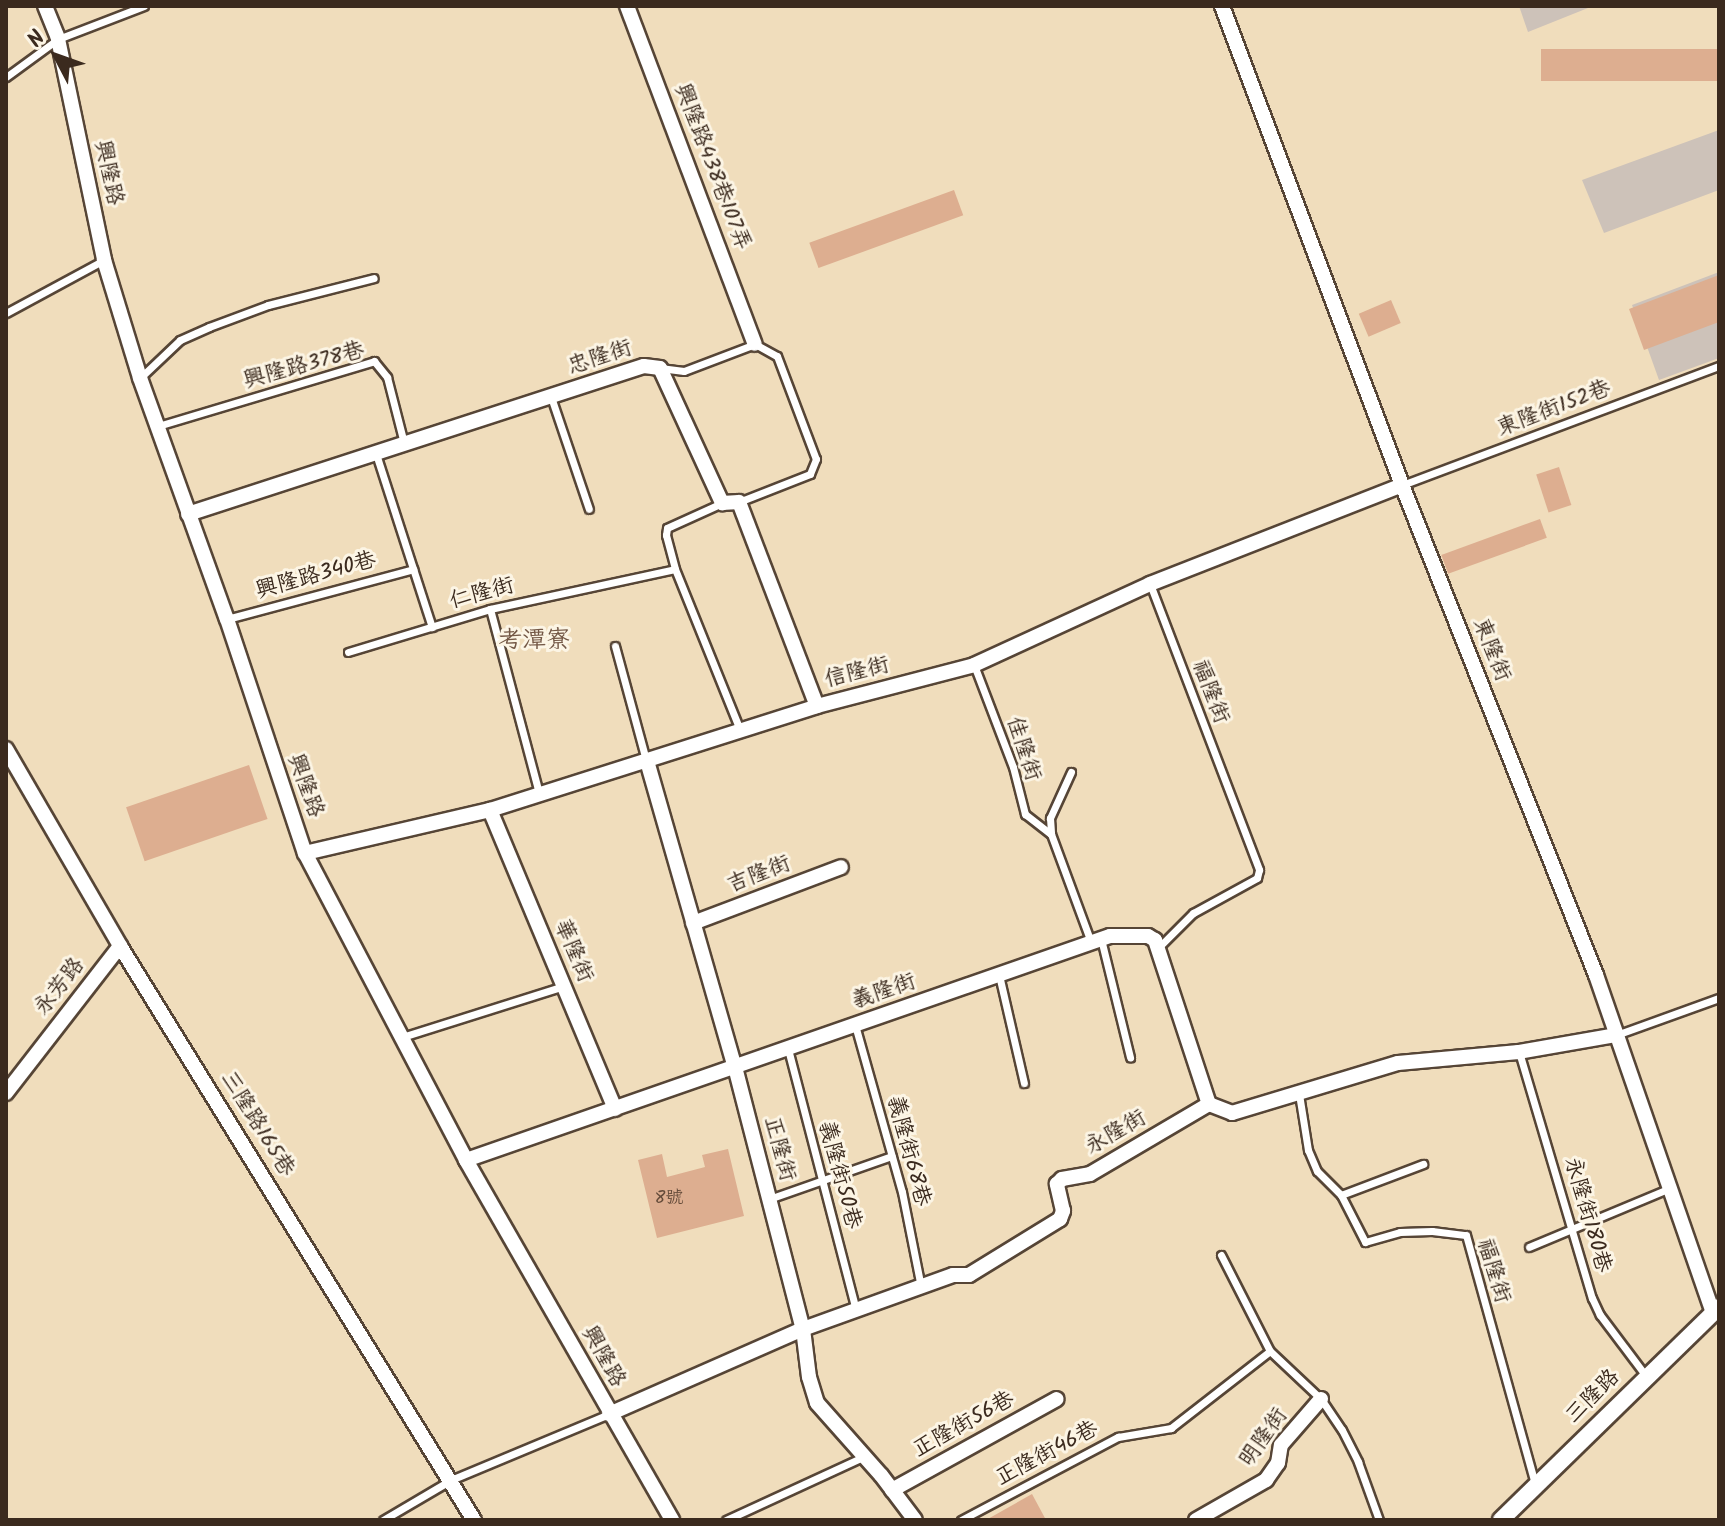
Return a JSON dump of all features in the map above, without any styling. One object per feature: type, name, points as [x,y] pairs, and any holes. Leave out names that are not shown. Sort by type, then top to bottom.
[{"type":"street","name":"興隆路","points":[[45,6],[58,39],[104,260],[140,378],[227,619],[305,853],[466,1160],[672,1520]]},
{"type":"street","name":"興隆路438巷107弄","points":[[627,6],[755,344]]},
{"type":"street","name":"東隆街","points":[[1222,6],[1402,485],[1596,975],[1716,1310]]},
{"type":"street","name":"忠隆街","points":[[188,514],[644,366],[660,368],[722,503]]},
{"type":"street","name":"信隆街","points":[[305,853],[490,810],[817,706],[974,665],[1150,584],[1402,485]]},
{"type":"street","points":[[722,503],[739,502],[817,706]]},
{"type":"street","name":"三隆路165巷","points":[[6,749],[120,946],[474,1520]]},
{"type":"street","name":"正隆街","points":[[647,761],[735,1067],[803,1329],[809,1377],[817,1403],[892,1490],[911,1519]]},
{"type":"street","name":"華隆街","points":[[490,810],[615,1109]]},
{"type":"street","name":"吉隆街","points":[[693,923],[841,867]]},
{"type":"street","name":"義隆街","points":[[466,1160],[1096,941],[1148,936],[1157,949]]},
{"type":"street","name":"永芳路","points":[[6,1093],[120,946]]},
{"type":"street","points":[[1157,949],[1209,1104],[1232,1113],[1398,1063],[1519,1052],[1616,1035]]},
{"type":"street","name":"永隆街","points":[[609,1414],[803,1329],[953,1275],[969,1275],[1030,1234],[1054,1225],[1063,1211],[1057,1184],[1062,1179],[1090,1174],[1209,1104]]},
{"type":"street","name":"三隆路","points":[[1501,1520],[1716,1310]]},
{"type":"street","name":"正隆街56巷","points":[[892,1490],[1057,1399]]},
{"type":"street","name":"明隆街","points":[[1196,1520],[1266,1480],[1278,1463],[1281,1445],[1321,1399]]},
{"type":"lane","points":[[6,77],[58,39],[144,6]]},
{"type":"lane","points":[[6,313],[104,260]]},
{"type":"lane","points":[[140,378],[180,340],[209,327],[268,305],[374,278]]},
{"type":"lane","points":[[660,368],[684,371],[755,344],[777,356],[816,459],[810,474],[739,502]]},
{"type":"lane","name":"興隆路378巷","points":[[158,426],[374,361],[387,377],[404,443]]},
{"type":"lane","name":"東隆街152巷","points":[[1402,485],[1719,366]]},
{"type":"lane","points":[[551,397],[589,509]]},
{"type":"lane","name":"仁隆街","points":[[375,452],[432,627],[490,609],[675,569]]},
{"type":"lane","points":[[722,503],[667,528],[666,535],[675,569],[740,730]]},
{"type":"lane","name":"興隆路340巷","points":[[227,619],[413,569]]},
{"type":"lane","name":"福隆街","points":[[1150,584],[1259,870],[1257,878],[1193,913],[1157,949]]},
{"type":"lane","points":[[490,609],[539,793]]},
{"type":"lane","points":[[348,652],[432,627]]},
{"type":"lane","points":[[615,646],[647,761]]},
{"type":"lane","name":"佳隆街","points":[[974,665],[1013,767],[1025,814],[1051,834]]},
{"type":"lane","name":"佳隆街","points":[[1071,772],[1050,818],[1051,834],[1096,941],[1130,1057]]},
{"type":"lane","points":[[999,975],[1024,1083]]},
{"type":"lane","points":[[400,1037],[564,986]]},
{"type":"lane","points":[[1616,1035],[1719,998]]},
{"type":"lane","name":"義隆街68巷","points":[[855,1025],[892,1156],[921,1287]]},
{"type":"lane","name":"義隆街50巷","points":[[788,1049],[856,1310]]},
{"type":"lane","name":"永隆街180巷","points":[[1519,1052],[1600,1315],[1646,1376]]},
{"type":"lane","name":"福隆街","points":[[1299,1092],[1317,1171],[1341,1195],[1365,1242],[1400,1232],[1432,1231],[1466,1235],[1536,1485]]},
{"type":"lane","points":[[769,1199],[892,1156]]},
{"type":"lane","points":[[1341,1195],[1423,1164]]},
{"type":"lane","points":[[1529,1247],[1670,1188]]},
{"type":"lane","points":[[1221,1255],[1270,1351],[1321,1399],[1342,1430],[1358,1462],[1379,1520]]},
{"type":"lane","name":"正隆街46巷","points":[[961,1520],[1118,1437],[1171,1428],[1270,1351]]},
{"type":"lane","points":[[383,1520],[451,1480],[609,1414]]},
{"type":"lane","points":[[726,1520],[863,1457]]},
{"type":"shaded area","points":[[1519,6],[1593,6],[1528,32]]},
{"type":"shaded area","points":[[1719,130],[1719,190],[1604,233],[1582,180]]},
{"type":"shaded area","points":[[1719,272],[1719,358],[1659,380],[1632,305]]},
{"type":"building","points":[[1541,49],[1719,49],[1719,81],[1541,81]]},
{"type":"building","points":[[954,190],[963,215],[819,268],[809,243]]},
{"type":"building","points":[[1719,275],[1719,322],[1644,350],[1629,309]]},
{"type":"building","points":[[1391,300],[1401,323],[1369,337],[1359,314]]},
{"type":"building","points":[[1559,467],[1571,505],[1549,512],[1536,474]]},
{"type":"building","points":[[1540,519],[1547,538],[1448,574],[1441,555]]},
{"type":"building","points":[[249,765],[268,819],[145,861],[126,807]]},
{"type":"building","points":[[728,1149],[744,1216],[657,1238],[638,1160],[662,1154],[667,1177],[705,1167],[702,1155]]},
{"type":"building","points":[[1032,1494],[1046,1520],[986,1520]]},
{"type":"district","name":"考潭寮","points":[[534,641]]}]
